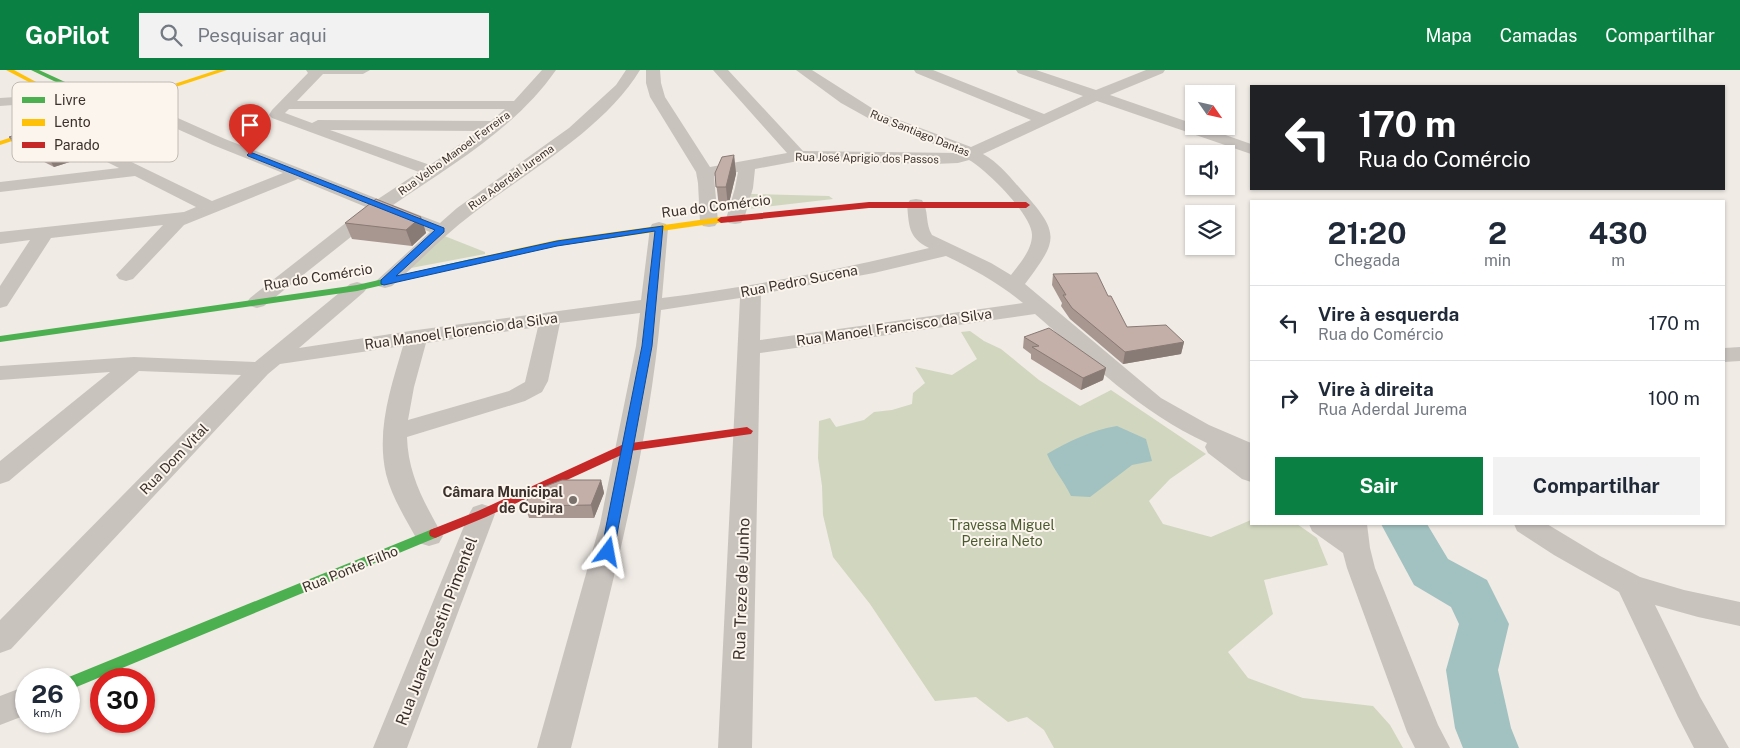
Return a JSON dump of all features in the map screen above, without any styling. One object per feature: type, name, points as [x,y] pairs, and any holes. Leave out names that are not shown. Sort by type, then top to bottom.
[{"type":"street","points":[[10,70],[33,82]]},
{"type":"street","points":[[34,70],[59,82]]},
{"type":"street","points":[[164,82],[202,70]]},
{"type":"street","points":[[178,85],[224,70]]},
{"type":"street","points":[[281,110],[317,70],[363,70]]},
{"type":"street","name":"Rua Velho Manoel Ferreira","points":[[258,302],[380,206],[494,126],[519,105],[549,70]]},
{"type":"street","name":"Rua Aderdal Jurema","points":[[384,282],[441,230],[575,131],[622,88],[633,70]]},
{"type":"street","points":[[652,70],[654,88],[658,97],[705,173],[708,222]]},
{"type":"street","points":[[720,70],[798,156]]},
{"type":"street","name":"Rua Santiago Dantas","points":[[803,70],[875,116],[970,154],[991,167],[1037,218],[1041,229],[1041,241],[1035,256],[1014,285]]},
{"type":"street","points":[[921,70],[1045,120]]},
{"type":"street","points":[[1023,70],[1250,148]]},
{"type":"street","name":"Rua José Aprigio dos Passos","points":[[705,173],[798,156],[958,158],[1095,96],[1158,70]]},
{"type":"street","points":[[622,88],[654,88]]},
{"type":"street","points":[[281,110],[519,105]]},
{"type":"street","points":[[281,110],[301,125],[432,171]]},
{"type":"street","points":[[178,124],[297,174],[441,230]]},
{"type":"street","points":[[301,125],[494,126]]},
{"type":"street","points":[[0,143],[12,139]]},
{"type":"street","points":[[119,162],[210,207]]},
{"type":"street","points":[[735,219],[744,188],[747,164]]},
{"type":"street","points":[[0,187],[137,171]]},
{"type":"street","points":[[126,274],[171,227],[187,216],[297,174]]},
{"type":"street","points":[[916,204],[921,234],[932,243],[984,267],[1014,285],[1153,403],[1199,431],[1250,472]]},
{"type":"street","name":"Rua do Comércio","points":[[0,339],[357,288],[557,243],[659,228],[824,209],[916,204],[1026,205]]},
{"type":"street","points":[[0,238],[187,216]]},
{"type":"street","points":[[554,748],[608,552],[647,346],[659,228]]},
{"type":"street","points":[[0,302],[45,232]]},
{"type":"street","name":"Rua Pedro Sucena","points":[[650,306],[751,291],[947,250]]},
{"type":"street","name":"Rua Dom Vital","points":[[0,640],[267,364],[357,288]]},
{"type":"street","name":"Rua Treze de Junho","points":[[734,748],[751,291]]},
{"type":"street","name":"Rua Manoel Florencio da Silva","points":[[0,372],[134,364],[267,364],[418,336],[650,306]]},
{"type":"street","name":"Rua Manoel Francisco da Silva","points":[[749,348],[1038,307]]},
{"type":"street","points":[[395,432],[507,399],[534,387],[537,381],[550,318]]},
{"type":"street","points":[[418,336],[396,416],[395,432],[399,473],[407,495],[429,536]]},
{"type":"street","points":[[1725,355],[1740,354]]},
{"type":"street","points":[[0,475],[134,364]]},
{"type":"street","points":[[628,447],[747,431]]},
{"type":"street","points":[[1199,431],[1250,452]]},
{"type":"street","name":"Rua Ponte Filho","points":[[80,679],[482,514],[628,447]]},
{"type":"street","name":"Rua Juarez Castin Pimentel","points":[[390,748],[482,514]]},
{"type":"street","points":[[1325,525],[1355,536],[1361,568],[1424,732],[1433,748]]},
{"type":"street","points":[[1529,525],[1606,573],[1630,584],[1664,597],[1740,614]]},
{"type":"street","points":[[1630,584],[1712,748]]},
{"type":"street","points":[[0,711],[15,705]]},
{"type":"green space","points":[[751,194],[829,196],[833,199],[748,209]]},
{"type":"green space","points":[[442,235],[485,252],[485,254],[411,268]]},
{"type":"green space","name":"Travessa Miguel Pereira Neto","points":[[970,331],[984,341],[1001,349],[1039,380],[1080,406],[1111,390],[1206,454],[1170,479],[1149,501],[1163,524],[1211,537],[1250,520],[1250,525],[1298,525],[1317,538],[1328,565],[1264,580],[1273,614],[1228,652],[1248,678],[1303,698],[1373,706],[1390,725],[1403,748],[1054,748],[1044,730],[1027,717],[1008,722],[976,697],[935,701],[870,604],[833,557],[823,515],[822,486],[818,458],[819,421],[830,418],[836,427],[864,420],[874,412],[892,410],[912,404],[913,393],[925,383],[915,367],[952,375],[977,359],[961,332]]},
{"type":"water","points":[[1117,426],[1146,439],[1152,461],[1132,465],[1090,497],[1071,496],[1047,454],[1081,437]]},
{"type":"building","points":[[734,155],[726,187],[716,187],[715,173],[722,157]]},
{"type":"building","points":[[376,199],[421,217],[406,230],[345,223]]},
{"type":"building","points":[[1097,273],[1108,296],[1111,296],[1127,327],[1166,325],[1184,342],[1125,352],[1072,308],[1063,295],[1066,295],[1053,274]]},
{"type":"building","points":[[1049,328],[1106,368],[1083,378],[1032,347],[1039,346],[1024,337]]},
{"type":"building","points":[[562,480],[601,480],[591,505],[525,506],[530,492]]},
{"type":"waterway","points":[[1405,525],[1431,572],[1470,594],[1484,624],[1472,670],[1483,728],[1491,748]]},
{"type":"traffic: fast","points":[[34,70],[59,82]]},
{"type":"traffic: fast","points":[[0,339],[357,288],[471,262]]},
{"type":"traffic: fast","points":[[80,678],[435,533]]},
{"type":"traffic: slow","points":[[9,70],[32,82]]},
{"type":"traffic: slow","points":[[178,85],[224,70]]},
{"type":"traffic: slow","points":[[0,143],[12,139]]},
{"type":"traffic: slow","points":[[471,262],[557,243],[721,220]]},
{"type":"traffic: jam","points":[[721,220],[869,205],[1026,205]]},
{"type":"traffic: jam","points":[[435,533],[482,514],[628,447],[747,431]]},
{"type":"place","name":"Câmara Municipal de Cupira","points":[[573,500]]},
{"type":"route","points":[[250,155],[441,230],[384,282],[557,243],[659,228],[647,346],[608,552]]}]
